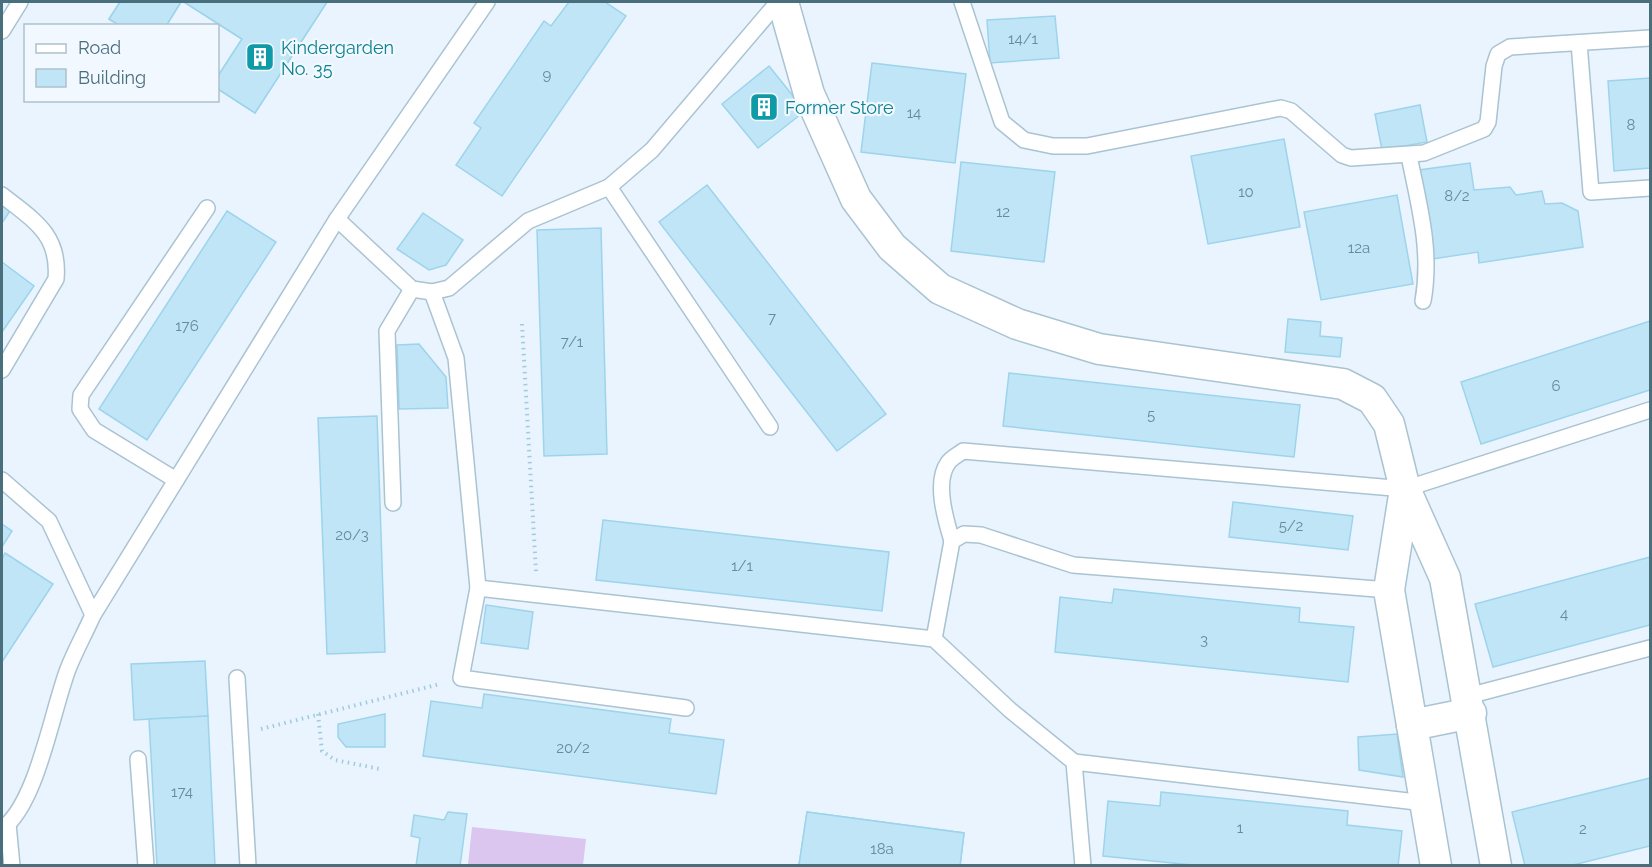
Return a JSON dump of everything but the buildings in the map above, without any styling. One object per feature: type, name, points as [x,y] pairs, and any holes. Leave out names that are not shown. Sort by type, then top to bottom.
[{"type":"street","points":[[780,2],[809,94],[856,199],[892,247],[940,289],[1017,324],[1099,349],[1343,384],[1372,399],[1389,424],[1405,489],[1445,578],[1496,866]]},
{"type":"street","points":[[1405,489],[1389,590],[1436,866]]},
{"type":"street","points":[[1412,725],[1469,705]]},
{"type":"lane","points":[[2,31],[20,2]]},
{"type":"lane","points":[[12,866],[5,826],[28,794],[68,669],[93,615],[337,219],[487,2]]},
{"type":"lane","points":[[337,219],[412,289],[432,292],[449,288],[528,221],[609,187],[652,150],[780,2]]},
{"type":"lane","points":[[962,2],[1002,122],[1024,140],[1053,146],[1087,146],[1281,108],[1291,111],[1342,155],[1351,158],[1409,156],[1424,153],[1484,129],[1488,122],[1494,66],[1498,54],[1510,47],[1650,38]]},
{"type":"lane","points":[[1579,43],[1591,192],[1650,188]]},
{"type":"lane","points":[[1409,156],[1422,220],[1428,273],[1423,301]]},
{"type":"lane","points":[[609,187],[770,427]]},
{"type":"lane","points":[[2,195],[48,236],[57,264],[56,279],[2,370]]},
{"type":"lane","points":[[176,480],[94,430],[80,409],[81,395],[207,208]]},
{"type":"lane","points":[[393,503],[387,331],[412,289]]},
{"type":"lane","points":[[432,292],[456,358],[478,588],[461,678],[686,708]]},
{"type":"lane","points":[[934,639],[952,541],[944,513],[943,475],[948,463],[963,451],[1405,489],[1650,410]]},
{"type":"lane","points":[[2,480],[49,521],[93,615]]},
{"type":"lane","points":[[952,541],[964,534],[981,535],[1073,565],[1389,590]]},
{"type":"lane","points":[[478,588],[934,639],[1010,710],[1074,762],[1425,803]]},
{"type":"lane","points":[[1469,705],[1650,648]]},
{"type":"lane","points":[[237,678],[248,866]]},
{"type":"lane","points":[[138,759],[146,866]]},
{"type":"lane","points":[[1074,762],[1083,866]]},
{"type":"path","points":[[522,324],[537,594]]},
{"type":"path","points":[[240,734],[461,678]]},
{"type":"path","points":[[318,714],[322,751],[335,760],[380,769]]},
{"type":"shaded area","points":[[472,827],[586,839],[583,865],[468,865]]},
{"type":"place","name":"Kindergarden No. 35","points":[[260,57]]},
{"type":"place","name":"Former Store","points":[[764,107]]}]
